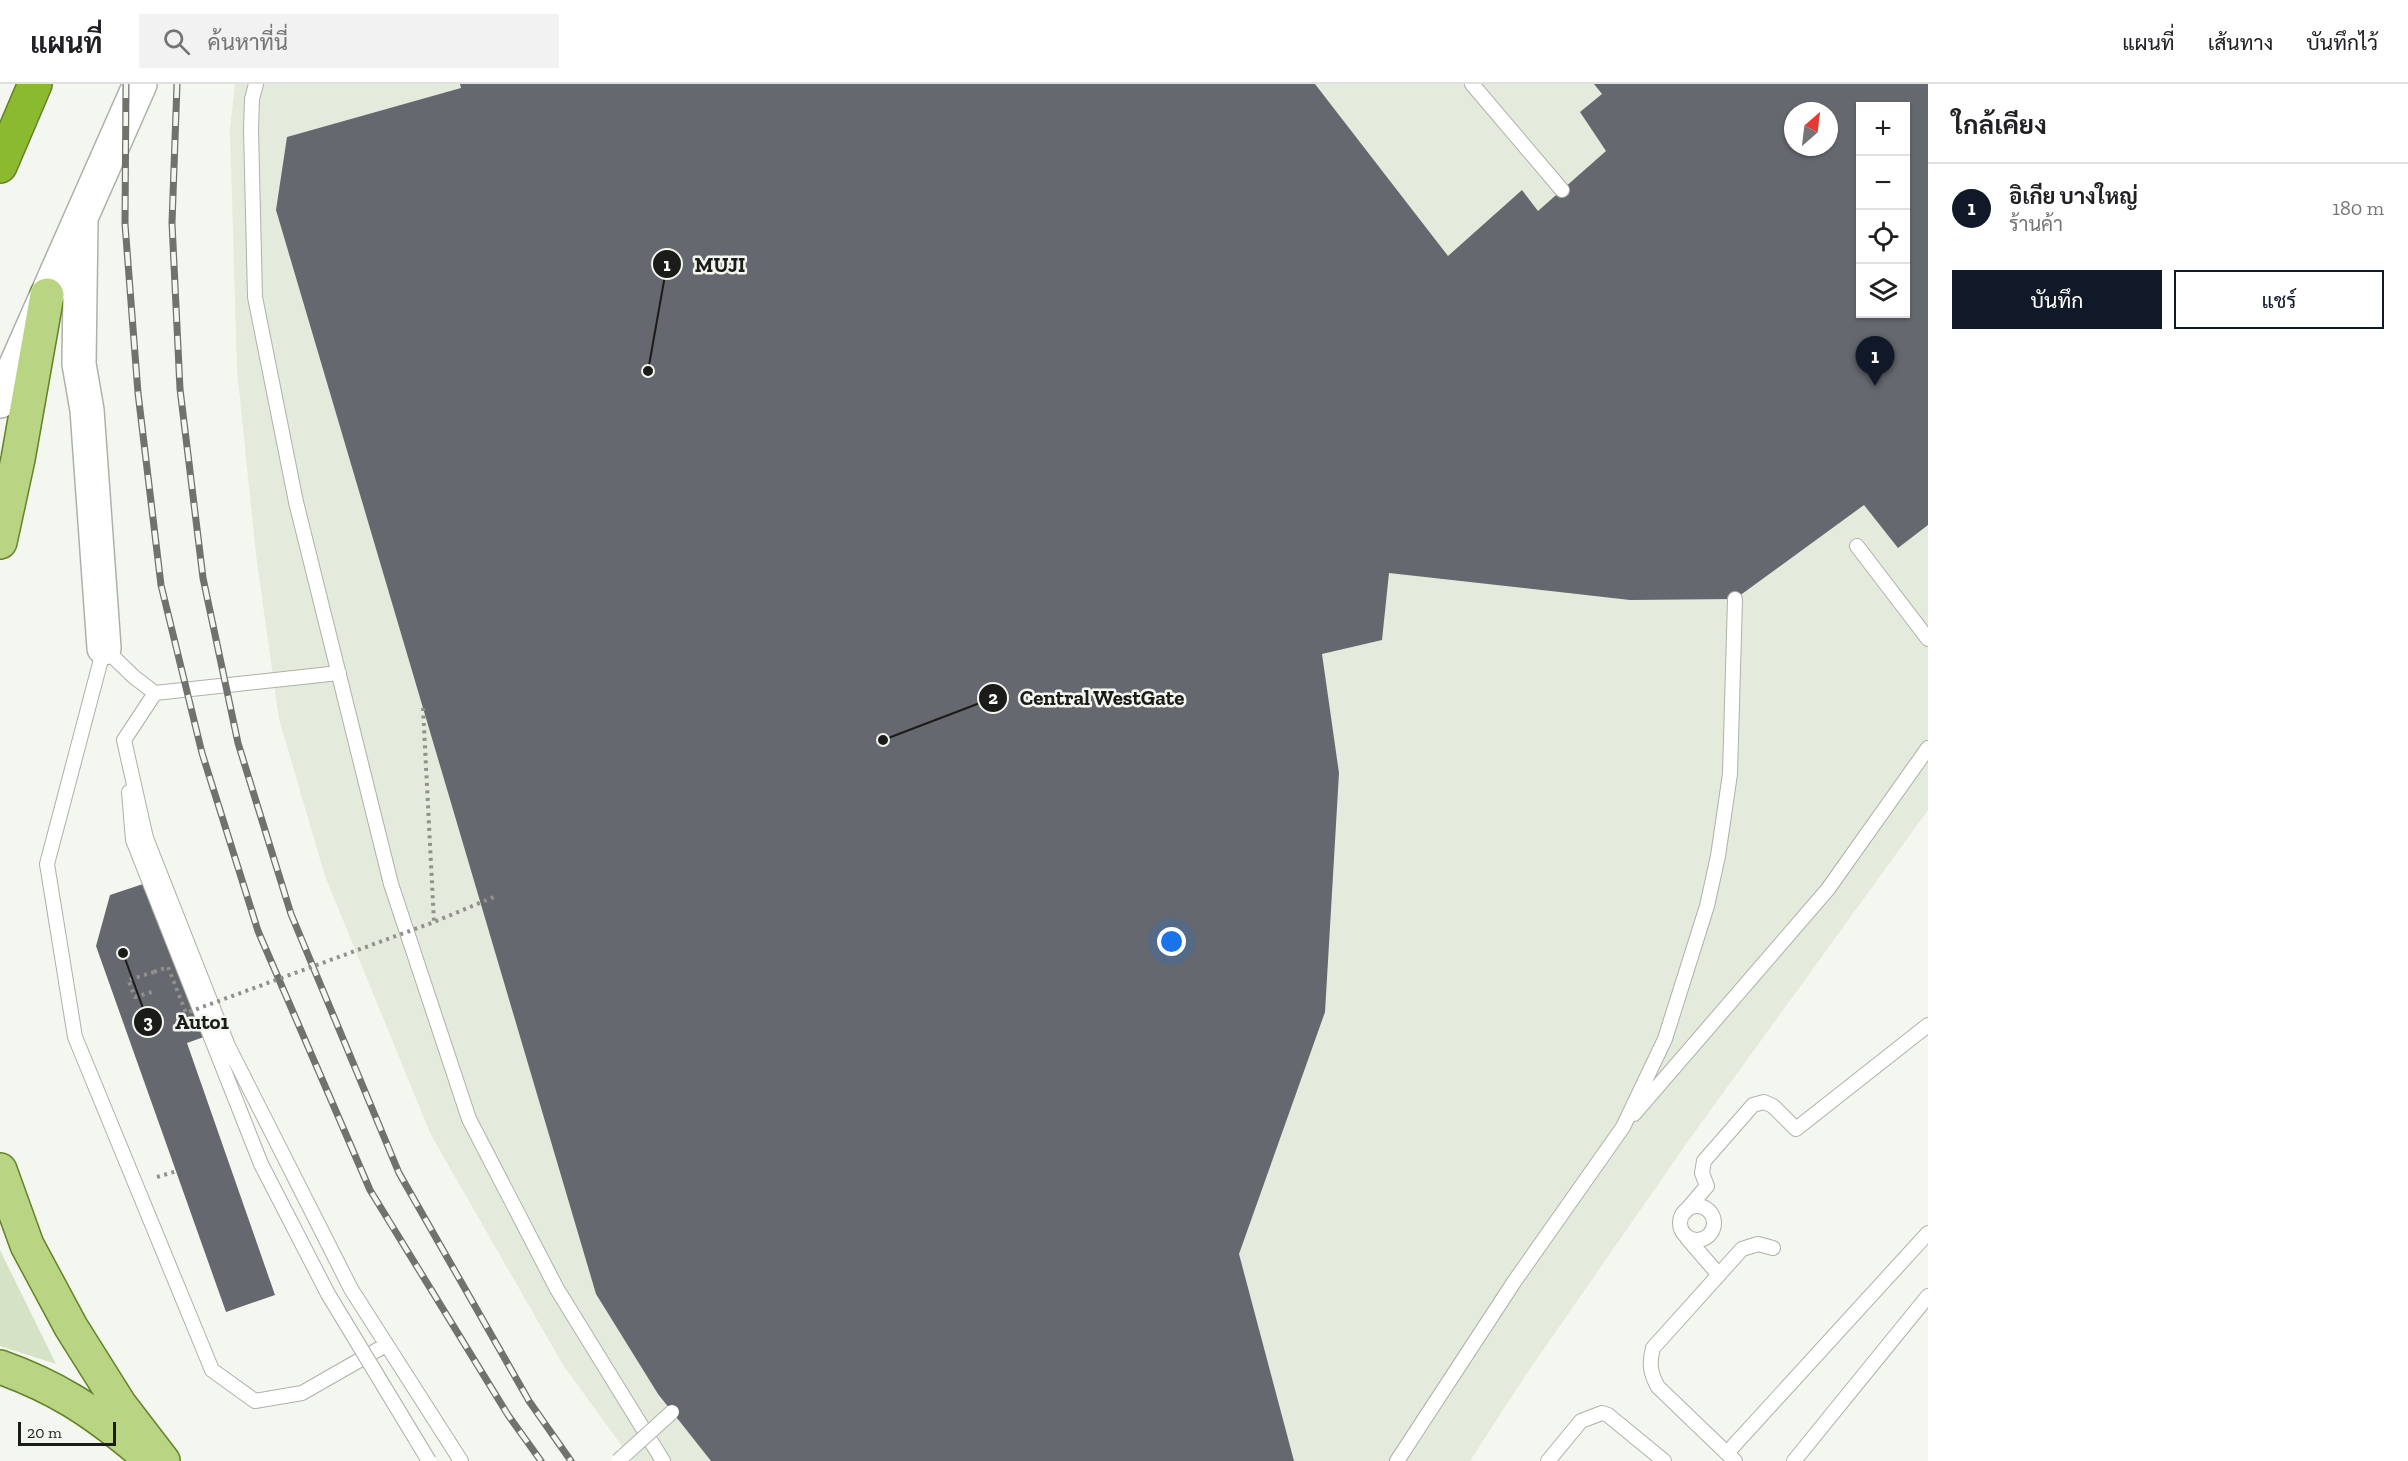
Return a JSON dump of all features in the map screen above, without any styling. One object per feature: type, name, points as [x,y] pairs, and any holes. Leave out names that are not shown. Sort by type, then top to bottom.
[{"type":"highway","points":[[0,166],[34,84]]},
{"type":"main road","points":[[0,401],[140,84]]},
{"type":"main road","points":[[81,220],[79,364],[87,410],[104,648]]},
{"type":"main road","points":[[0,542],[18,459],[46,295]]},
{"type":"main road","points":[[0,1170],[27,1245],[71,1327],[120,1405],[163,1461]]},
{"type":"main road","points":[[0,1367],[41,1381],[93,1412],[153,1461]]},
{"type":"lane","points":[[256,84],[252,99],[251,130],[255,297],[296,502],[391,884],[469,1119],[557,1289],[663,1461]]},
{"type":"lane","points":[[1472,84],[1562,190]]},
{"type":"lane","points":[[1857,546],[1928,639]]},
{"type":"lane","points":[[1623,1127],[1665,1039],[1707,906],[1718,856],[1731,774],[1735,599]]},
{"type":"lane","points":[[339,673],[156,693],[134,677],[104,648],[47,864],[75,1036],[212,1370],[255,1401],[302,1393],[387,1345]]},
{"type":"lane","points":[[156,693],[124,740],[133,840],[261,1164],[328,1294],[429,1461]]},
{"type":"lane","points":[[124,740],[146,838],[228,1046],[351,1289],[461,1461]]},
{"type":"lane","points":[[1397,1461],[1514,1282],[1623,1127],[1828,890],[1928,748]]},
{"type":"lane","points":[[1719,1275],[1687,1237],[1680,1223],[1684,1213],[1707,1186],[1702,1173],[1704,1161],[1753,1105],[1764,1102],[1773,1106],[1796,1129],[1928,1024]]},
{"type":"lane","points":[[1684,1213],[1698,1206],[1708,1210],[1714,1220],[1708,1236],[1698,1240],[1687,1237]]},
{"type":"lane","points":[[1773,1248],[1758,1244],[1742,1249],[1653,1348],[1650,1366],[1658,1387],[1731,1457],[1928,1233]]},
{"type":"lane","points":[[1794,1461],[1928,1296]]},
{"type":"lane","points":[[618,1461],[672,1412]]},
{"type":"lane","points":[[1548,1461],[1581,1421],[1602,1413],[1608,1415],[1664,1461]]},
{"type":"path","points":[[423,708],[434,922]]},
{"type":"path","points":[[155,991],[135,997],[128,980],[168,967],[186,1013],[434,922],[494,897]]},
{"type":"shaded area","points":[[235,84],[1928,84],[1928,810],[1691,1137],[1525,1376],[1470,1461],[633,1461],[563,1365],[431,1135],[325,876],[279,719],[256,555],[237,370],[230,129]]},
{"type":"green space","points":[[0,1250],[56,1364],[0,1346]]},
{"type":"building","points":[[460,84],[1315,84],[1448,256],[1522,190],[1538,211],[1606,151],[1580,112],[1602,94],[1594,84],[1928,84],[1928,525],[1898,548],[1864,505],[1735,599],[1630,600],[1389,573],[1382,640],[1322,654],[1339,773],[1325,1012],[1239,1254],[1294,1461],[711,1461],[658,1394],[596,1294],[276,210],[287,137],[461,88]]},
{"type":"building","points":[[155,880],[215,1033],[187,1043],[275,1295],[226,1312],[96,946],[110,895]]},
{"type":"railway","points":[[126,84],[125,224],[138,393],[161,585],[202,753],[258,931],[370,1190],[508,1415],[541,1461]]},
{"type":"railway","points":[[177,84],[172,223],[180,389],[203,578],[238,743],[291,914],[399,1173],[529,1401],[571,1461]]},
{"type":"place","name":"MUJI","points":[[648,371]]},
{"type":"place","name":"อิเกีย บางใหญ่","points":[[1875,386]]},
{"type":"place","name":"Central WestGate","points":[[883,740]]},
{"type":"place","name":"Auto1","points":[[123,953]]}]
